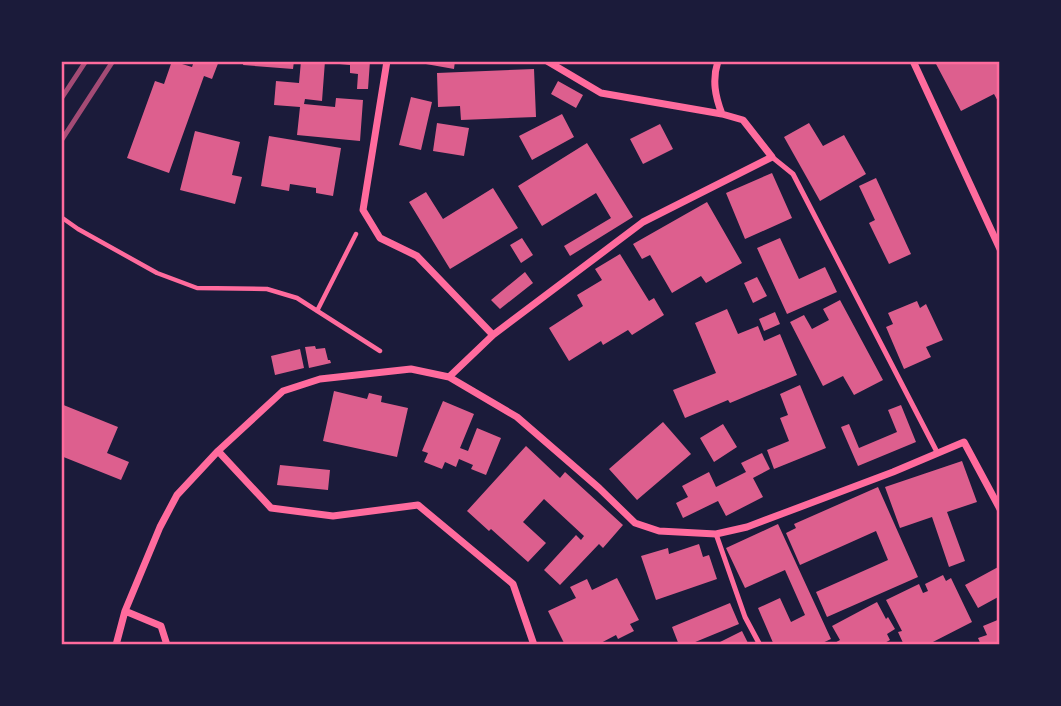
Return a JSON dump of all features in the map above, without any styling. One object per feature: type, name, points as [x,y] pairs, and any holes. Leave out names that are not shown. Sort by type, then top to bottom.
[{"type":"street","points":[[387,61],[363,210],[380,238],[417,256],[494,335]]},
{"type":"street","points":[[449,377],[494,335],[643,222],[772,157],[743,120],[601,93],[547,61]]},
{"type":"street","points":[[718,61],[714,94],[722,114]]},
{"type":"street","points":[[913,61],[1000,249]]},
{"type":"street","points":[[116,645],[125,611],[160,527],[177,495],[218,451],[283,391],[320,379],[411,369],[449,377],[517,417],[635,523],[659,531],[716,534],[747,527],[964,442],[1000,509]]},
{"type":"street","points":[[218,451],[271,508],[333,516],[418,505],[513,584],[534,645]]},
{"type":"street","points":[[125,611],[161,626],[167,645]]},
{"type":"lane","points":[[772,157],[793,174],[937,452]]},
{"type":"lane","points":[[716,534],[745,617],[760,645]]},
{"type":"path","points":[[61,217],[167,277],[197,288],[267,289],[297,298],[411,369]]},
{"type":"path","points":[[317,312],[354,235],[372,224]]},
{"type":"building","points":[[172,61],[192,67],[194,61],[219,61],[212,79],[204,76],[169,173],[127,158],[155,81],[164,84]]},
{"type":"building","points":[[244,61],[294,61],[293,69],[243,65]]},
{"type":"building","points":[[301,61],[325,61],[322,101],[305,99],[304,104],[335,107],[336,98],[363,100],[360,141],[297,135],[300,107],[274,105],[276,81],[299,83]]},
{"type":"building","points":[[329,61],[370,61],[368,89],[357,89],[358,74],[350,73],[350,65]]},
{"type":"building","points":[[409,61],[455,61],[454,69]]},
{"type":"building","points":[[942,61],[1000,61],[1000,105],[994,94],[961,111],[936,64]]},
{"type":"building","points":[[534,69],[536,117],[461,120],[460,106],[438,107],[437,73]]},
{"type":"building","points":[[558,81],[583,95],[576,108],[551,94]]},
{"type":"building","points":[[411,97],[432,102],[421,150],[399,145]]},
{"type":"building","points":[[562,114],[574,137],[532,160],[519,136]]},
{"type":"building","points":[[437,123],[469,128],[464,156],[433,151]]},
{"type":"building","points":[[809,123],[823,146],[844,135],[866,174],[820,201],[784,137]]},
{"type":"building","points":[[660,124],[673,149],[643,164],[630,139]]},
{"type":"building","points":[[195,131],[240,142],[232,175],[242,177],[235,204],[180,190]]},
{"type":"building","points":[[269,136],[341,148],[333,196],[316,193],[316,188],[290,184],[289,191],[261,186]]},
{"type":"building","points":[[587,143],[633,217],[570,256],[564,246],[611,218],[596,193],[542,226],[518,186]]},
{"type":"building","points":[[772,173],[792,218],[745,239],[726,193]]},
{"type":"building","points":[[876,178],[911,254],[889,264],[869,223],[875,220],[859,186]]},
{"type":"building","points":[[493,188],[518,228],[450,269],[409,202],[426,192],[443,219]]},
{"type":"building","points":[[707,202],[742,263],[706,283],[701,276],[672,293],[650,255],[642,259],[633,244]]},
{"type":"building","points":[[522,238],[533,255],[521,263],[510,245]]},
{"type":"building","points":[[780,238],[799,279],[825,267],[837,292],[787,314],[757,248]]},
{"type":"building","points":[[620,254],[649,301],[654,298],[664,315],[632,335],[628,330],[603,345],[601,341],[569,361],[549,328],[583,306],[577,295],[602,280],[595,269]]},
{"type":"building","points":[[525,272],[533,283],[500,309],[491,300]]},
{"type":"building","points":[[757,277],[767,296],[753,303],[744,283]]},
{"type":"building","points":[[840,300],[883,380],[854,395],[843,376],[823,386],[790,322],[804,315],[812,329],[829,320],[823,309]]},
{"type":"building","points":[[917,301],[920,308],[926,304],[943,340],[926,347],[931,357],[904,369],[886,327],[893,324],[888,313]]},
{"type":"building","points":[[727,309],[738,334],[758,326],[764,341],[780,334],[797,375],[730,403],[728,400],[685,418],[673,390],[716,373],[695,323]]},
{"type":"building","points":[[775,312],[780,324],[764,331],[759,319]]},
{"type":"building","points":[[315,346],[316,349],[325,348],[331,363],[309,368],[305,347]]},
{"type":"building","points":[[300,349],[304,368],[275,375],[271,356]]},
{"type":"building","points":[[800,385],[826,448],[774,469],[767,450],[789,441],[780,418],[788,415],[780,394]]},
{"type":"building","points":[[334,391],[367,399],[369,393],[382,396],[381,402],[408,408],[397,457],[323,441]]},
{"type":"building","points":[[443,401],[474,414],[460,448],[468,451],[477,428],[501,438],[486,475],[471,469],[473,465],[459,459],[456,467],[445,462],[442,469],[424,462],[428,453],[422,451]]},
{"type":"building","points":[[61,404],[118,427],[107,453],[129,462],[121,480],[61,456]]},
{"type":"building","points":[[901,405],[916,442],[858,466],[841,427],[849,424],[859,448],[897,432],[888,410]]},
{"type":"building","points":[[663,422],[691,454],[637,500],[609,469]]},
{"type":"building","points":[[723,424],[737,447],[714,462],[700,438]]},
{"type":"building","points":[[526,446],[560,478],[565,472],[623,525],[603,548],[599,544],[560,585],[544,570],[576,535],[581,540],[584,536],[544,499],[523,522],[546,543],[528,562],[467,511]]},
{"type":"building","points":[[762,453],[770,469],[753,478],[763,497],[726,516],[718,501],[683,518],[676,503],[688,497],[682,486],[709,472],[716,487],[746,472],[741,463]]},
{"type":"building","points":[[962,461],[977,502],[947,512],[965,561],[949,567],[932,517],[900,528],[885,487]]},
{"type":"building","points":[[280,465],[330,470],[328,490],[277,485]]},
{"type":"building","points":[[878,487],[918,577],[827,617],[816,592],[888,560],[876,531],[800,565],[786,533],[796,528],[794,524]]},
{"type":"building","points":[[778,524],[831,639],[818,645],[774,645],[758,608],[780,598],[791,622],[805,615],[785,570],[745,588],[726,548]]},
{"type":"building","points":[[699,544],[703,557],[709,555],[717,579],[656,600],[641,556],[668,548],[669,554]]},
{"type":"building","points":[[1000,566],[1000,596],[978,608],[965,585]]},
{"type":"building","points":[[943,575],[946,581],[951,578],[972,622],[927,645],[904,645],[898,632],[902,631],[886,600],[919,584],[923,593],[928,591],[925,584]]},
{"type":"building","points":[[617,578],[639,620],[630,624],[634,631],[618,639],[616,635],[597,645],[565,645],[548,611],[576,598],[570,587],[587,579],[592,590]]},
{"type":"building","points":[[877,602],[895,629],[887,634],[890,640],[881,645],[831,645],[840,640],[832,626]]},
{"type":"building","points":[[730,603],[739,624],[688,645],[679,645],[672,627]]},
{"type":"building","points":[[1000,619],[1000,641],[992,645],[981,645],[978,638],[987,635],[983,626]]},
{"type":"building","points":[[742,631],[749,645],[714,645]]},
{"type":"railway","points":[[61,99],[86,61]]},
{"type":"railway","points":[[61,141],[113,61]]}]
